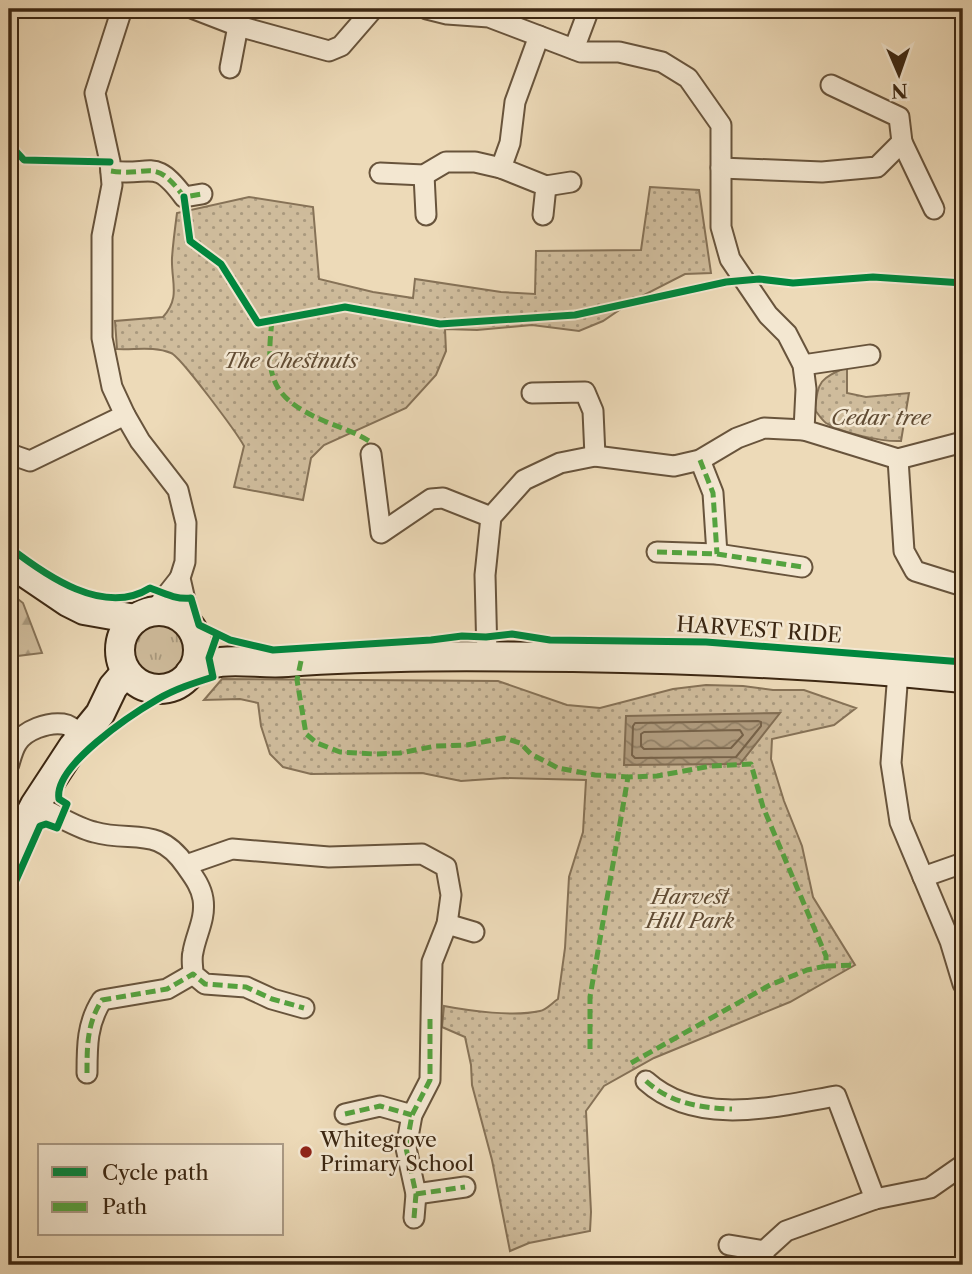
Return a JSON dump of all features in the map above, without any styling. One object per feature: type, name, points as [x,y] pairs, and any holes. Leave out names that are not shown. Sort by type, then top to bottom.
[{"type":"street","points":[[100,714],[127,697],[152,688],[173,686],[190,673],[198,651],[180,578],[184,562],[186,523],[178,490],[140,441],[125,415],[112,387],[102,338],[102,236],[112,185],[95,93],[122,9]]},
{"type":"street","points":[[194,9],[238,26],[329,51],[341,46],[373,9]]},
{"type":"street","points":[[427,9],[447,14],[491,13],[581,52],[619,52],[662,62],[688,78],[721,125],[721,227],[730,258],[768,315],[787,334],[803,365],[806,389],[804,430]]},
{"type":"street","points":[[574,49],[589,9]]},
{"type":"street","points":[[230,68],[238,26]]},
{"type":"street","points":[[501,168],[510,143],[515,102],[539,36]]},
{"type":"street","points":[[831,85],[899,117],[902,142],[934,209]]},
{"type":"street","points":[[721,168],[821,172],[877,167],[902,142]]},
{"type":"street","points":[[380,173],[424,175],[446,162],[475,162],[501,168],[546,186],[571,182]]},
{"type":"street","points":[[111,171],[149,169],[168,176],[184,197],[202,194]]},
{"type":"street","points":[[424,175],[426,215]]},
{"type":"street","points":[[543,215],[546,186]]},
{"type":"street","points":[[803,365],[870,355]]},
{"type":"street","points":[[532,393],[585,392],[593,411],[594,456]]},
{"type":"street","points":[[9,452],[30,461],[125,415]]},
{"type":"street","points":[[486,656],[485,575],[491,517],[524,480],[560,463],[594,456],[674,466],[700,460],[737,438],[764,428],[804,430],[898,459],[963,442]]},
{"type":"street","points":[[371,454],[381,533],[431,499],[443,498],[491,517]]},
{"type":"street","points":[[898,459],[904,551],[915,571],[963,586]]},
{"type":"street","points":[[700,460],[713,493],[717,554]]},
{"type":"street","points":[[657,552],[717,554],[802,567]]},
{"type":"street","points":[[9,562],[84,610],[144,615],[165,612],[186,622],[194,635]]},
{"type":"street","points":[[9,855],[35,805],[111,696],[123,663],[123,635],[180,578]]},
{"type":"street","points":[[84,610],[138,682],[152,688]]},
{"type":"street","name":"HARVEST RIDE","points":[[194,635],[247,661]]},
{"type":"street","name":"HARVEST RIDE","points":[[190,673],[199,666],[228,661],[270,663],[356,658],[486,656],[664,659],[963,678]]},
{"type":"street","points":[[898,672],[891,763],[900,822],[950,942],[963,984]]},
{"type":"street","points":[[9,764],[12,743],[35,729],[62,724],[73,728],[82,736]]},
{"type":"street","points":[[35,805],[88,831],[108,836],[138,836],[161,842],[177,853],[198,883],[203,900],[199,937],[192,953],[193,974],[205,984],[246,987],[272,999],[304,1008]]},
{"type":"street","points":[[186,865],[232,849],[330,857],[422,854],[446,867],[451,895],[447,924],[432,962],[430,1080],[412,1115],[406,1148],[416,1194],[414,1218]]},
{"type":"street","points":[[923,877],[963,863]]},
{"type":"street","points":[[447,924],[474,932]]},
{"type":"street","points":[[87,1073],[87,1040],[93,1013],[102,1000],[167,989],[193,974]]},
{"type":"street","points":[[646,1081],[661,1094],[711,1109],[757,1110],[836,1096],[875,1199]]},
{"type":"street","points":[[345,1114],[380,1106],[412,1115]]},
{"type":"street","points":[[729,1245],[764,1258],[786,1231],[875,1199],[930,1188],[963,1165]]},
{"type":"street","points":[[416,1194],[465,1187]]},
{"type":"green space","name":"The Chestnuts","points":[[650,187],[699,190],[711,273],[685,274],[634,300],[603,321],[579,331],[532,325],[477,330],[445,329],[446,351],[436,375],[406,408],[324,445],[311,458],[303,500],[234,487],[244,446],[185,367],[171,353],[165,351],[117,349],[115,321],[163,317],[169,310],[174,289],[172,258],[177,213],[249,197],[313,207],[319,279],[413,298],[415,279],[501,292],[535,294],[536,251],[641,250]]},
{"type":"green space","name":"Cedar tree","points":[[847,367],[847,393],[866,397],[909,393],[901,441],[873,438],[842,430],[826,423],[815,410],[819,386],[826,378]]},
{"type":"green space","points":[[9,592],[23,603],[42,653],[9,657]]},
{"type":"green space","points":[[158,621],[169,623],[178,629],[184,638],[184,660],[178,669],[169,675],[158,677],[147,675],[138,669],[132,660],[130,649],[132,638],[138,629],[147,623]]},
{"type":"green space","name":"Harvest Hill Park","points":[[222,679],[498,681],[567,705],[600,708],[673,689],[706,685],[743,686],[804,690],[856,708],[834,725],[772,739],[771,759],[802,846],[813,897],[855,965],[790,1002],[654,1058],[604,1086],[586,1111],[590,1231],[529,1243],[510,1251],[492,1160],[472,1085],[465,1037],[442,1027],[444,1006],[479,1011],[529,1013],[547,1008],[558,999],[565,948],[569,877],[583,832],[586,780],[504,778],[461,781],[422,773],[311,774],[283,767],[270,754],[261,726],[258,703],[240,699],[204,700]]},
{"type":"water","points":[[780,713],[740,764],[624,765],[626,716]]},
{"type":"marked path","points":[[111,171],[158,172],[166,176],[184,197],[202,194]]},
{"type":"marked path","points":[[272,321],[271,370],[281,393],[304,411],[372,443]]},
{"type":"marked path","points":[[700,460],[713,493],[717,554]]},
{"type":"marked path","points":[[657,552],[717,554],[802,567]]},
{"type":"marked path","points":[[301,661],[297,680],[306,734],[317,743],[340,752],[400,753],[504,738],[520,743],[531,754],[558,768],[595,775],[628,777]]},
{"type":"marked path","points":[[590,1049],[590,997],[628,777],[657,776],[711,766],[751,764],[763,807],[826,956],[826,966],[807,970],[770,985],[631,1063]]},
{"type":"marked path","points":[[826,966],[855,965]]},
{"type":"marked path","points":[[87,1073],[91,1026],[102,1000],[167,989],[193,974],[205,984],[246,987],[272,999],[304,1008]]},
{"type":"marked path","points":[[414,1218],[416,1194],[406,1148],[412,1115],[430,1080],[430,1018]]},
{"type":"marked path","points":[[646,1081],[665,1095],[686,1103],[732,1109]]},
{"type":"marked path","points":[[345,1114],[380,1106],[412,1115]]},
{"type":"marked path","points":[[416,1194],[465,1187]]},
{"type":"cycle path","points":[[9,148],[13,148],[24,160],[110,162]]},
{"type":"cycle path","points":[[184,197],[190,241],[221,264],[258,323],[345,307],[440,324],[575,315],[726,282],[759,279],[793,283],[873,277],[963,283]]},
{"type":"cycle path","points":[[9,547],[57,580],[95,595],[114,598],[132,596],[150,588],[175,597],[191,598],[199,625],[230,640],[273,650],[512,634],[550,640],[706,642],[963,662]]},
{"type":"cycle path","points":[[9,896],[40,826],[46,824],[57,828],[67,804],[59,799],[60,786],[68,772],[96,742],[146,706],[164,695],[213,677],[209,658],[217,635]]},
{"type":"place","name":"Whitegrove Primary School","points":[[306,1152]]}]
